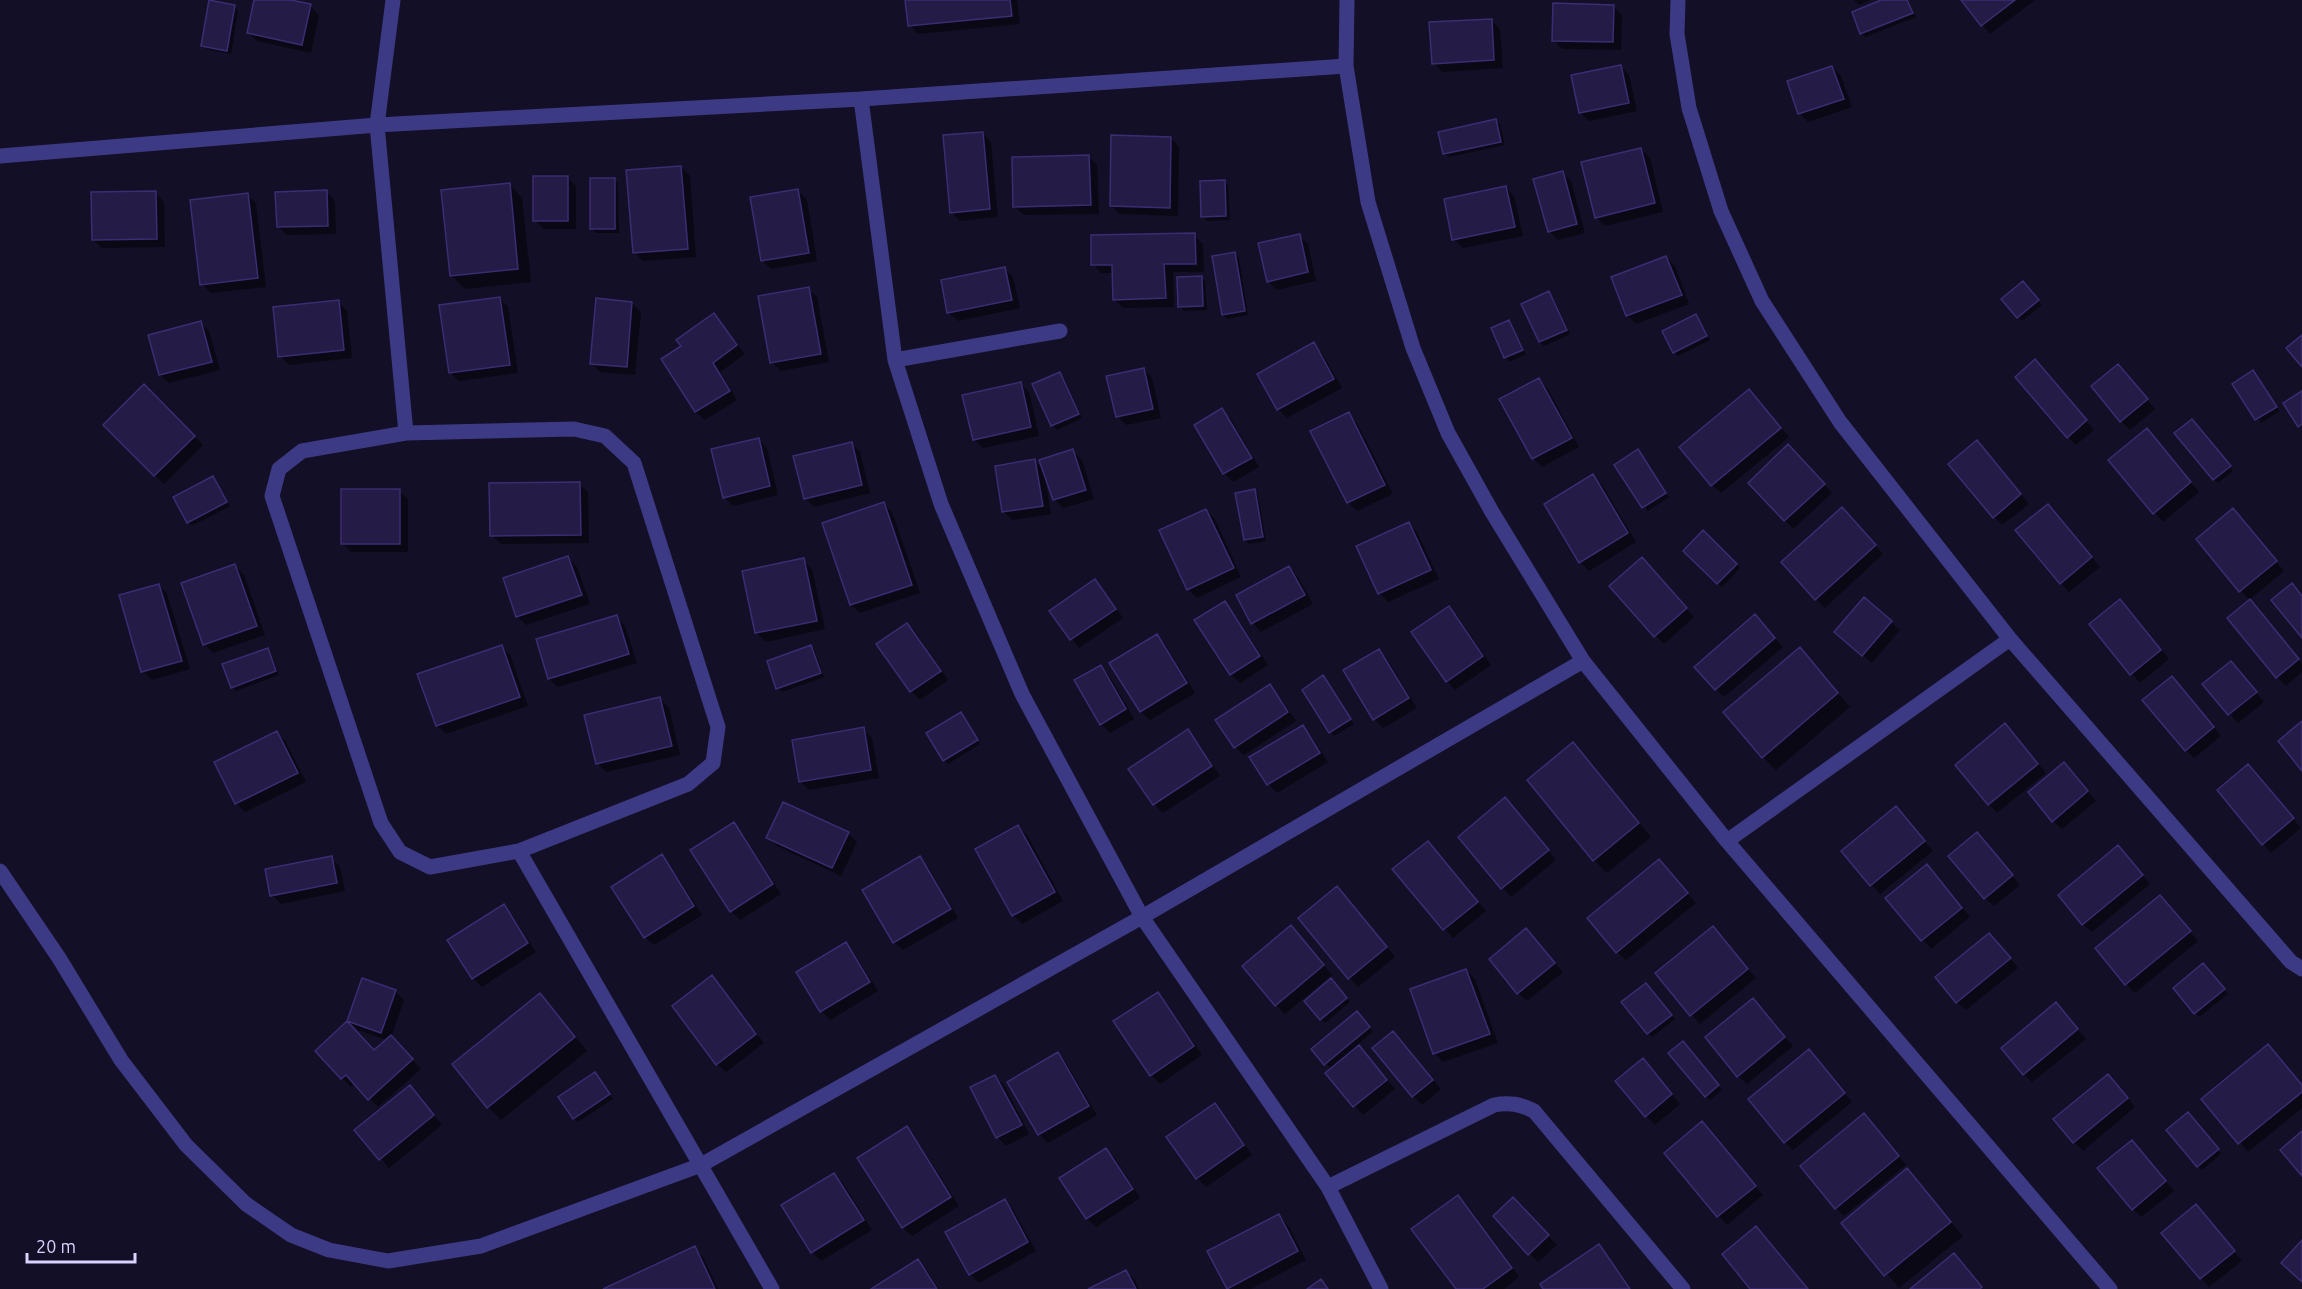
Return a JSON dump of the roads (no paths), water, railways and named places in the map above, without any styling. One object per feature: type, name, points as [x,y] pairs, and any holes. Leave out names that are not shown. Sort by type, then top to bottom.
[{"type":"street","points":[[393,0],[377,125],[406,432]]},
{"type":"street","points":[[1347,0],[1346,66],[1368,202],[1413,348],[1448,434],[1492,512],[1583,661],[1727,841],[2110,1289]]},
{"type":"street","points":[[1678,0],[1677,34],[1689,108],[1721,211],[1762,301],[1839,422],[2010,639],[2291,962],[2302,969]]},
{"type":"street","points":[[0,156],[377,125],[861,99],[1346,66]]},
{"type":"street","points":[[861,99],[895,360],[941,504],[1022,694],[1142,918],[1328,1187],[1381,1289]]},
{"type":"street","points":[[895,360],[1060,331]]},
{"type":"street","points":[[574,429],[605,436],[634,463],[718,727],[713,763],[688,784],[519,851],[430,867],[400,852],[381,823],[272,496],[279,469],[302,451],[406,432],[574,429]]},
{"type":"street","points":[[1727,841],[2010,639]]},
{"type":"street","points":[[0,871],[59,958],[121,1060],[186,1145],[246,1204],[291,1235],[329,1250],[388,1261],[481,1246],[700,1165],[1142,918],[1583,661]]},
{"type":"street","points":[[519,851],[772,1289]]},
{"type":"street","points":[[1328,1187],[1494,1105],[1506,1103],[1521,1105],[1534,1111],[1683,1289]]}]
